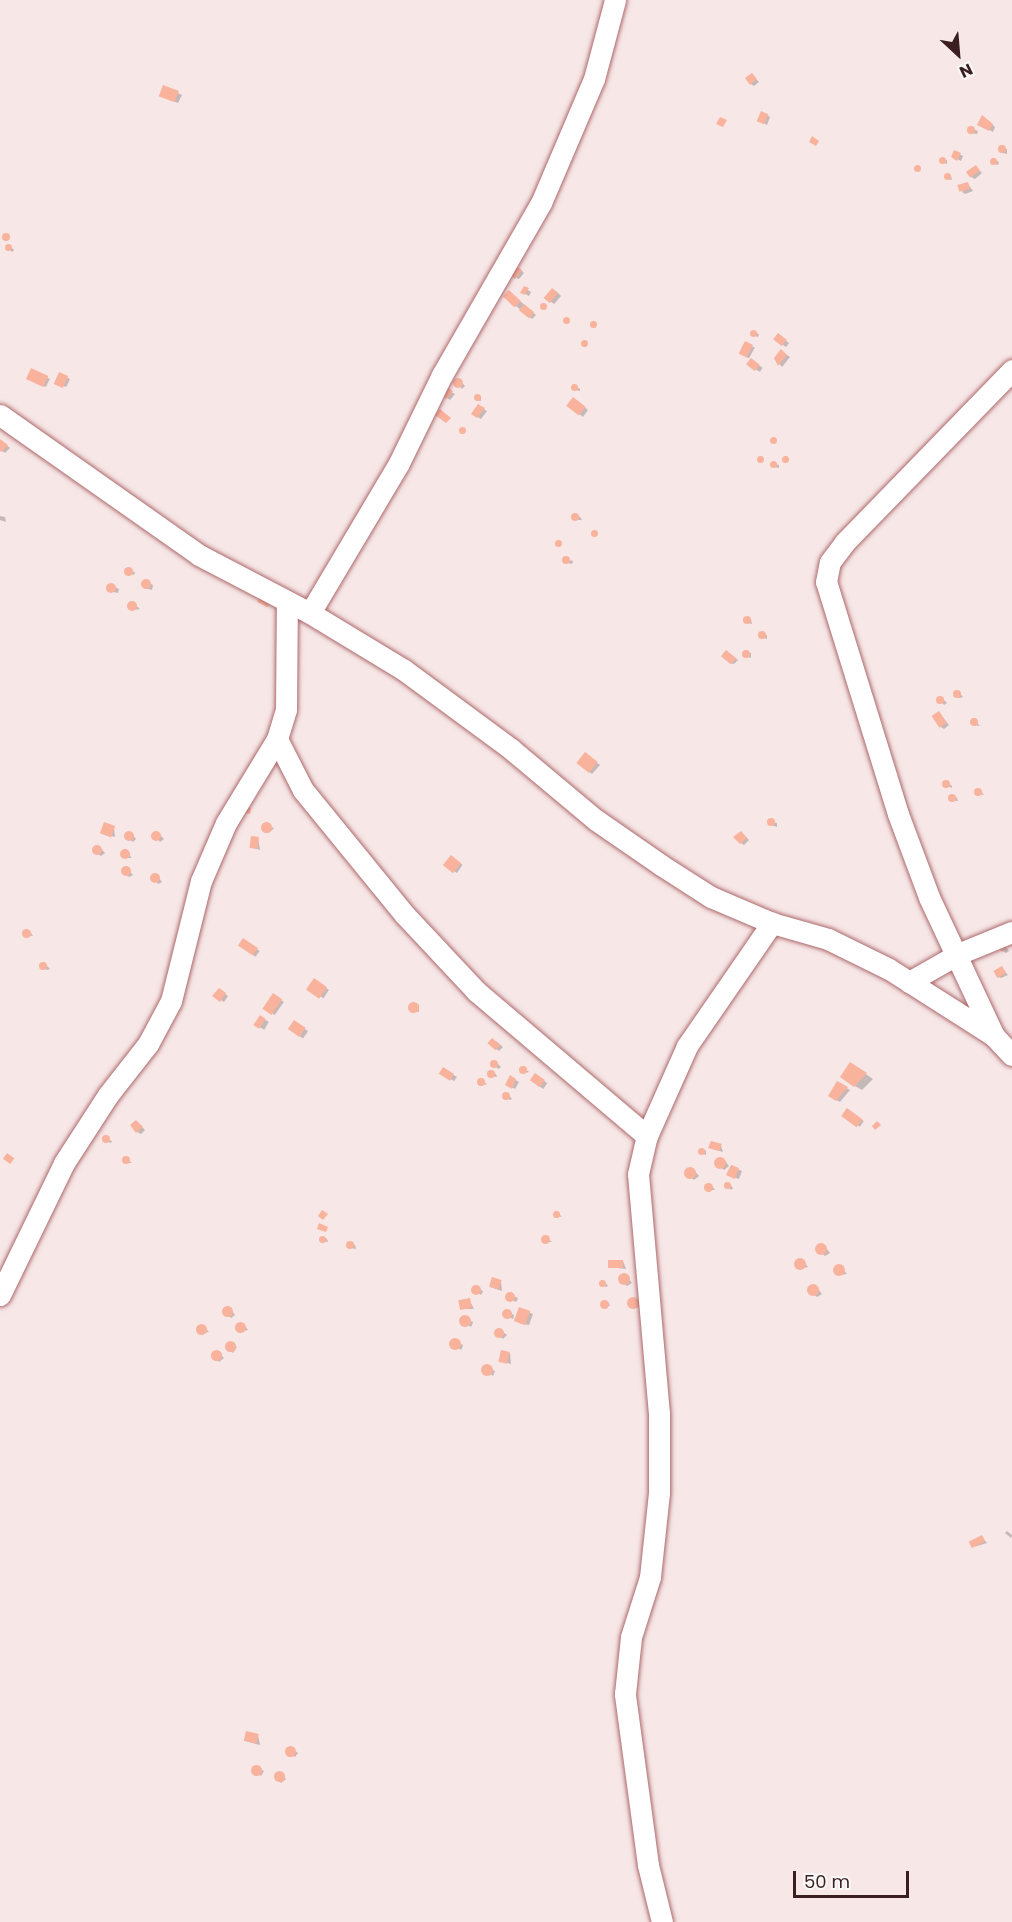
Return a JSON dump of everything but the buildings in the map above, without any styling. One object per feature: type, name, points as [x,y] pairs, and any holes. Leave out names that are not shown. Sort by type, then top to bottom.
[{"type":"street","points":[[310,613],[399,463],[442,375],[541,203],[594,79],[615,0]]},
{"type":"street","points":[[994,1036],[958,954],[929,897],[898,814],[826,582],[830,562],[845,542],[1012,370]]},
{"type":"street","points":[[0,415],[198,555],[310,613],[404,670],[511,749],[596,820],[711,897],[772,923],[828,939],[909,982],[994,1036],[1012,1055]]},
{"type":"street","points":[[0,1295],[64,1163],[108,1095],[148,1044],[171,1001],[201,881],[226,823],[277,739],[286,709],[287,602]]},
{"type":"street","points":[[277,739],[303,790],[405,915],[476,991],[646,1136]]},
{"type":"street","points":[[662,1922],[648,1865],[625,1694],[631,1637],[650,1577],[659,1493],[659,1414],[639,1213],[638,1174],[646,1136],[687,1046],[772,923]]},
{"type":"street","points":[[909,982],[958,954],[1012,932]]}]
